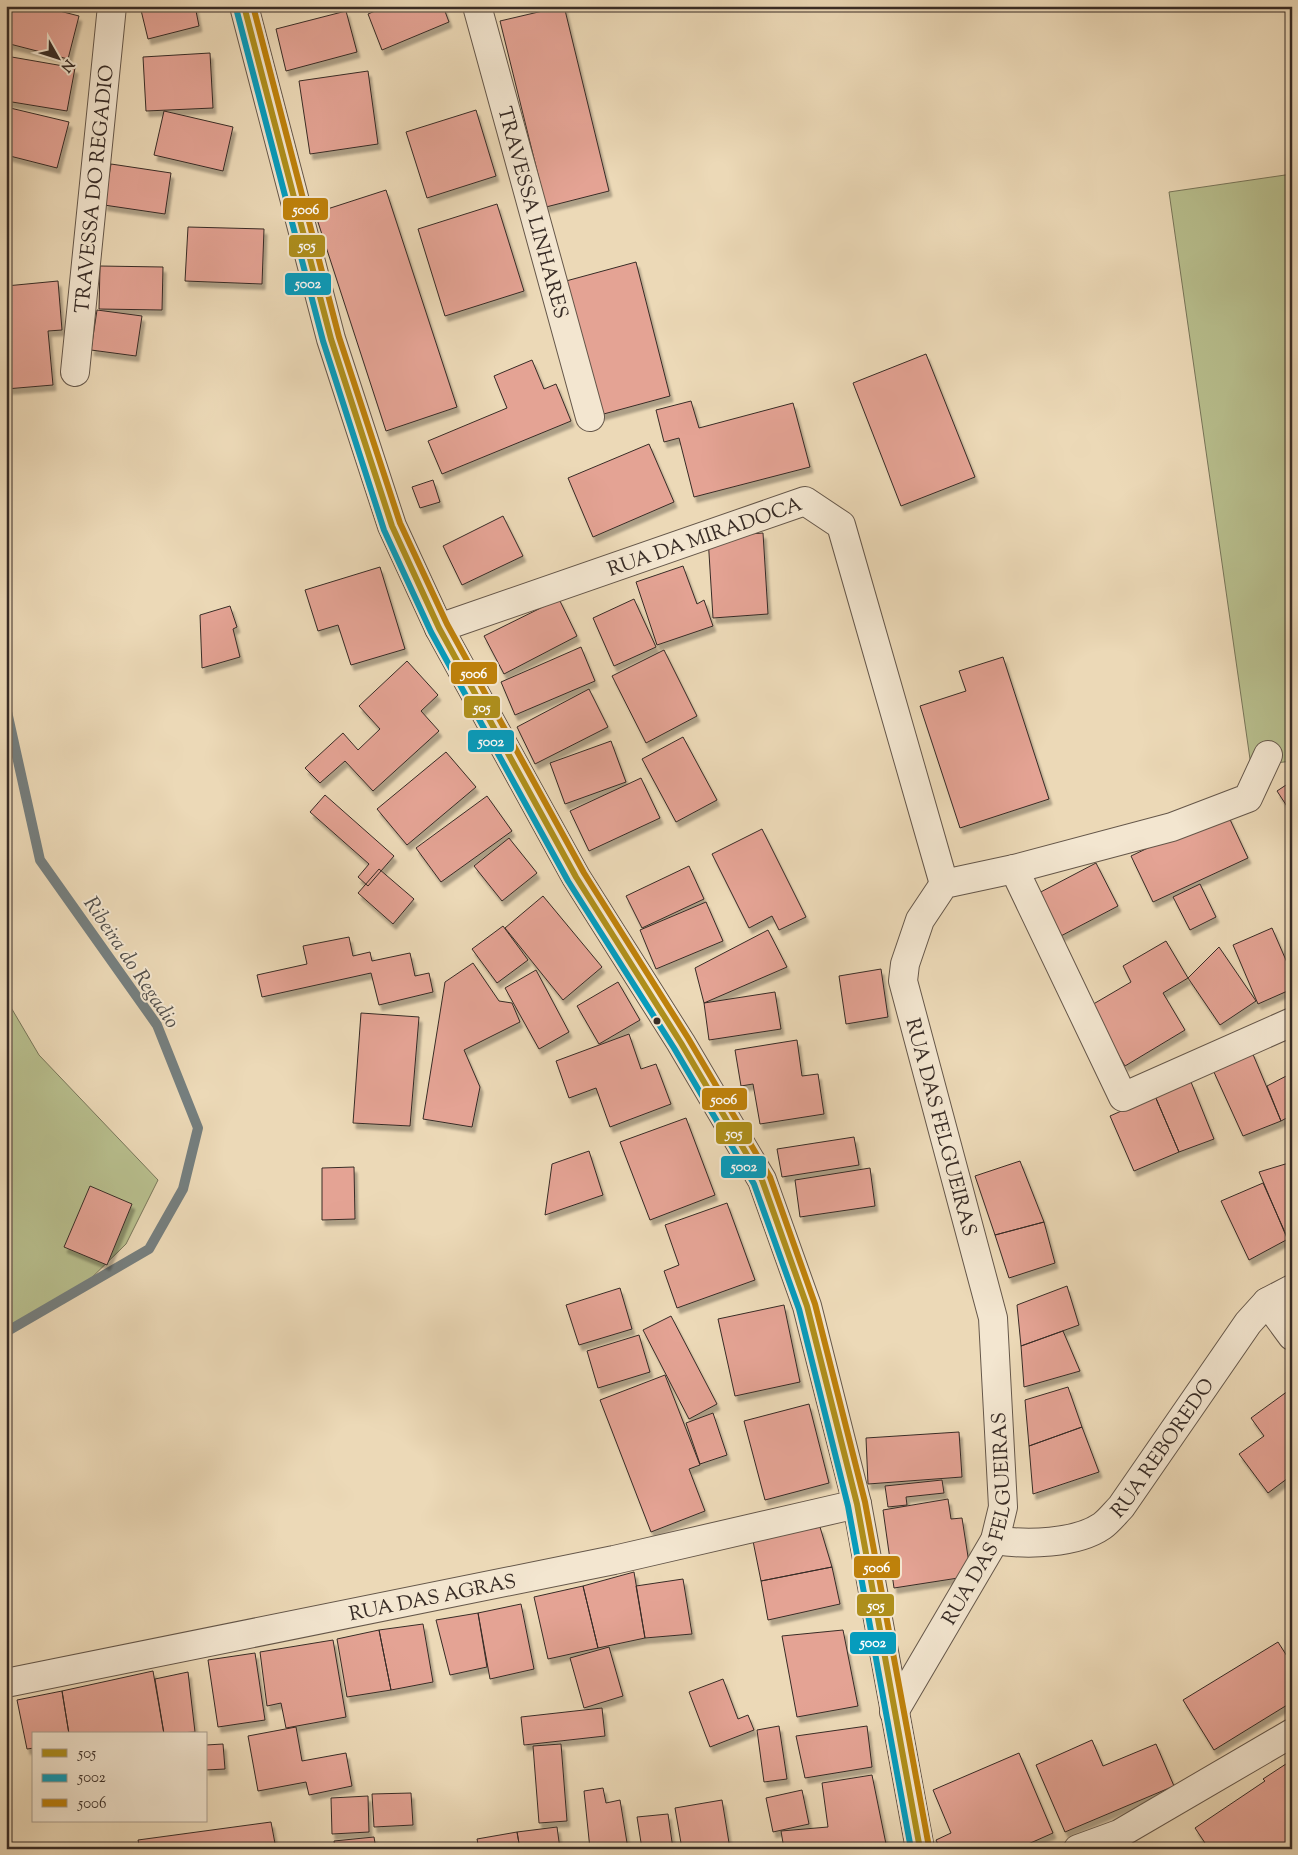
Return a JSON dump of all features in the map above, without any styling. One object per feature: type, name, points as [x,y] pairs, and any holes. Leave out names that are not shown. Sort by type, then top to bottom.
[{"type":"street","name":"TRAVESSA DO REGADIO","points":[[75,372],[112,6]]},
{"type":"street","points":[[244,6],[331,339],[392,526],[439,628],[576,877],[681,1043],[762,1180],[807,1306],[857,1504],[920,1849]]},
{"type":"street","name":"TRAVESSA LINHARES","points":[[477,6],[590,417]]},
{"type":"street","name":"RUA DA MIRADOCA","points":[[439,628],[805,501],[841,525],[944,884]]},
{"type":"street","points":[[944,884],[1014,869],[1172,827],[1248,798],[1268,755]]},
{"type":"street","points":[[1014,869],[1123,1097],[1292,1022]]},
{"type":"street","name":"RUA DAS FELGUEIRAS","points":[[894,1712],[996,1540],[1003,1507],[994,1318],[903,981],[905,964],[920,920],[944,884]]},
{"type":"street","name":"RUA REBOREDO","points":[[996,1540],[1016,1543],[1071,1539],[1102,1526],[1121,1507],[1248,1322],[1267,1302],[1292,1289]]},
{"type":"street","points":[[1267,1302],[1292,1336]]},
{"type":"street","name":"RUA DAS AGRAS","points":[[6,1683],[614,1560],[857,1504]]},
{"type":"street","points":[[1078,1849],[1118,1834],[1292,1733]]},
{"type":"green space","points":[[1292,174],[1292,761],[1251,766],[1169,192]]},
{"type":"green space","points":[[6,999],[39,1055],[158,1180],[126,1244],[77,1292],[23,1322],[6,1329]]},
{"type":"building","points":[[10,6],[40,6],[79,16],[68,59],[6,43],[6,20]]},
{"type":"building","points":[[140,6],[195,6],[199,26],[148,39]]},
{"type":"building","points":[[387,6],[443,6],[449,22],[382,50],[368,14]]},
{"type":"building","points":[[564,6],[609,191],[546,207],[500,21]]},
{"type":"building","points":[[346,11],[357,52],[286,71],[276,29]]},
{"type":"building","points":[[210,53],[213,108],[146,111],[143,57]]},
{"type":"building","points":[[6,56],[75,68],[67,111],[6,101]]},
{"type":"building","points":[[368,71],[378,144],[310,154],[299,81]]},
{"type":"building","points":[[6,107],[69,122],[57,168],[6,155]]},
{"type":"building","points":[[476,110],[496,176],[427,198],[406,132]]},
{"type":"building","points":[[164,111],[233,127],[223,171],[154,155]]},
{"type":"building","points":[[111,164],[171,173],[165,214],[104,205]]},
{"type":"building","points":[[386,190],[457,407],[386,431],[315,213]]},
{"type":"building","points":[[497,204],[524,291],[445,316],[418,229]]},
{"type":"building","points":[[188,227],[264,229],[262,284],[185,281]]},
{"type":"building","points":[[636,262],[670,396],[600,415],[566,281]]},
{"type":"building","points":[[100,266],[163,267],[162,310],[99,309]]},
{"type":"building","points":[[58,281],[62,330],[48,331],[53,385],[6,389],[6,286]]},
{"type":"building","points":[[97,310],[142,316],[136,356],[91,350]]},
{"type":"building","points":[[926,354],[975,477],[901,506],[853,383]]},
{"type":"building","points":[[532,360],[544,389],[556,384],[571,421],[442,474],[428,441],[507,408],[494,376]]},
{"type":"building","points":[[691,401],[699,428],[793,403],[810,467],[694,497],[679,438],[664,442],[656,410]]},
{"type":"building","points":[[649,444],[674,502],[593,537],[568,478]]},
{"type":"building","points":[[433,480],[440,502],[420,508],[412,487]]},
{"type":"building","points":[[503,516],[523,556],[462,585],[443,546]]},
{"type":"building","points":[[763,533],[768,614],[713,618],[708,537]]},
{"type":"building","points":[[683,566],[697,604],[704,600],[713,626],[657,645],[636,582]]},
{"type":"building","points":[[380,567],[405,649],[351,665],[338,625],[318,631],[305,590]]},
{"type":"building","points":[[559,599],[577,636],[504,674],[484,636]]},
{"type":"building","points":[[634,599],[656,647],[614,666],[593,618]]},
{"type":"building","points":[[230,606],[237,627],[233,629],[240,657],[202,668],[200,615]]},
{"type":"building","points":[[581,647],[595,681],[515,715],[501,682]]},
{"type":"building","points":[[664,650],[697,716],[646,743],[612,676]]},
{"type":"building","points":[[1003,657],[1049,799],[960,828],[920,706],[966,691],[959,671]]},
{"type":"building","points":[[407,661],[438,695],[421,711],[439,731],[373,791],[345,761],[320,783],[305,768],[343,733],[358,750],[380,729],[359,706]]},
{"type":"building","points":[[589,689],[608,727],[535,764],[517,727]]},
{"type":"building","points":[[683,737],[717,800],[676,822],[642,759]]},
{"type":"building","points":[[611,741],[626,782],[565,804],[550,763]]},
{"type":"building","points":[[446,752],[476,787],[407,845],[377,809]]},
{"type":"building","points":[[641,778],[660,818],[589,851],[570,811]]},
{"type":"building","points":[[1292,781],[1292,814],[1277,791]]},
{"type":"building","points":[[325,795],[394,856],[368,886],[358,877],[369,864],[310,812]]},
{"type":"building","points":[[487,796],[512,831],[441,882],[416,848]]},
{"type":"building","points":[[1226,811],[1248,858],[1153,902],[1131,856]]},
{"type":"building","points":[[762,829],[806,917],[779,930],[772,916],[749,928],[712,854]]},
{"type":"building","points":[[509,838],[537,873],[502,901],[474,866]]},
{"type":"building","points":[[1096,863],[1118,906],[1057,938],[1035,895]]},
{"type":"building","points":[[689,866],[704,899],[642,928],[626,896]]},
{"type":"building","points":[[379,869],[414,899],[393,924],[358,893]]},
{"type":"building","points":[[1200,884],[1216,917],[1190,930],[1173,897]]},
{"type":"building","points":[[543,896],[602,967],[563,1000],[505,928]]},
{"type":"building","points":[[706,902],[723,941],[656,969],[640,930]]},
{"type":"building","points":[[503,926],[528,960],[497,983],[472,949]]},
{"type":"building","points":[[1272,928],[1292,974],[1292,989],[1258,1004],[1233,945]]},
{"type":"building","points":[[768,930],[787,967],[704,1003],[695,968]]},
{"type":"building","points":[[349,937],[353,956],[370,952],[372,961],[410,953],[415,976],[429,973],[433,992],[379,1005],[371,973],[262,997],[257,975],[307,964],[303,946]]},
{"type":"building","points":[[1166,941],[1188,978],[1163,993],[1185,1030],[1125,1066],[1090,1006],[1131,982],[1123,966]]},
{"type":"building","points":[[1219,947],[1256,1001],[1220,1025],[1188,978]]},
{"type":"building","points":[[473,963],[499,1001],[512,1003],[520,1022],[464,1050],[480,1087],[472,1127],[423,1119],[445,982]]},
{"type":"building","points":[[881,969],[888,1017],[846,1024],[839,976]]},
{"type":"building","points":[[536,970],[569,1032],[539,1049],[505,988]]},
{"type":"building","points":[[618,982],[640,1020],[599,1044],[577,1006]]},
{"type":"building","points":[[775,992],[781,1029],[709,1040],[704,1003]]},
{"type":"building","points":[[361,1013],[419,1017],[410,1126],[353,1123]]},
{"type":"building","points":[[629,1034],[641,1069],[656,1064],[671,1104],[610,1127],[596,1088],[569,1098],[556,1061]]},
{"type":"building","points":[[797,1040],[802,1076],[818,1074],[824,1114],[760,1124],[753,1084],[741,1086],[735,1050]]},
{"type":"building","points":[[1252,1052],[1281,1121],[1243,1136],[1213,1070]]},
{"type":"building","points":[[1292,1073],[1292,1115],[1281,1121],[1267,1086]]},
{"type":"building","points":[[1191,1082],[1214,1139],[1179,1152],[1155,1096]]},
{"type":"building","points":[[1155,1096],[1179,1152],[1134,1171],[1110,1116]]},
{"type":"building","points":[[686,1118],[715,1195],[650,1220],[620,1142]]},
{"type":"building","points":[[854,1137],[859,1165],[782,1177],[777,1149]]},
{"type":"building","points":[[589,1151],[603,1195],[545,1215],[552,1164]]},
{"type":"building","points":[[1020,1161],[1044,1222],[995,1235],[975,1176]]},
{"type":"building","points":[[1292,1162],[1292,1250],[1259,1172]]},
{"type":"building","points":[[354,1167],[355,1219],[322,1220],[322,1168]]},
{"type":"building","points":[[870,1168],[875,1206],[800,1217],[795,1180]]},
{"type":"building","points":[[1263,1183],[1288,1239],[1249,1260],[1221,1201]]},
{"type":"building","points":[[90,1186],[132,1204],[107,1265],[64,1247]]},
{"type":"building","points":[[727,1203],[755,1280],[677,1308],[664,1271],[679,1265],[665,1225]]},
{"type":"building","points":[[1044,1222],[1055,1263],[1009,1278],[995,1235]]},
{"type":"building","points":[[1067,1286],[1079,1325],[1021,1346],[1017,1305]]},
{"type":"building","points":[[620,1288],[632,1329],[579,1345],[566,1305]]},
{"type":"building","points":[[784,1305],[800,1382],[735,1396],[718,1319]]},
{"type":"building","points":[[671,1316],[717,1404],[689,1419],[643,1330]]},
{"type":"building","points":[[1063,1331],[1080,1371],[1024,1387],[1021,1346]]},
{"type":"building","points":[[639,1335],[650,1372],[598,1388],[587,1351]]},
{"type":"building","points":[[665,1375],[700,1465],[689,1469],[705,1511],[651,1532],[600,1400]]},
{"type":"building","points":[[1068,1387],[1082,1427],[1029,1446],[1025,1400]]},
{"type":"building","points":[[1292,1388],[1292,1465],[1289,1467],[1292,1475],[1268,1493],[1239,1454],[1264,1436],[1251,1418]]},
{"type":"building","points":[[809,1404],[829,1483],[765,1500],[744,1421]]},
{"type":"building","points":[[713,1413],[727,1455],[700,1464],[686,1423]]},
{"type":"building","points":[[1082,1427],[1099,1472],[1033,1494],[1029,1446]]},
{"type":"building","points":[[959,1432],[962,1477],[868,1484],[866,1438]]},
{"type":"building","points":[[942,1480],[944,1493],[906,1497],[907,1505],[888,1507],[885,1486]]},
{"type":"building","points":[[948,1499],[951,1519],[962,1518],[971,1576],[894,1588],[883,1510]]},
{"type":"building","points":[[820,1527],[832,1567],[761,1581],[753,1541]]},
{"type":"building","points":[[832,1567],[840,1604],[768,1620],[761,1581]]},
{"type":"building","points":[[634,1572],[645,1638],[598,1648],[583,1586]]},
{"type":"building","points":[[683,1579],[692,1634],[645,1638],[636,1586]]},
{"type":"building","points":[[583,1586],[598,1648],[548,1659],[534,1597]]},
{"type":"building","points":[[521,1604],[534,1669],[490,1679],[478,1613]]},
{"type":"building","points":[[478,1613],[487,1667],[450,1675],[436,1620]]},
{"type":"building","points":[[423,1624],[433,1682],[391,1690],[379,1630]]},
{"type":"building","points":[[379,1630],[391,1690],[347,1697],[337,1639]]},
{"type":"building","points":[[843,1630],[858,1706],[797,1717],[782,1636]]},
{"type":"building","points":[[333,1640],[346,1717],[286,1728],[281,1703],[267,1706],[260,1652]]},
{"type":"building","points":[[1278,1642],[1292,1664],[1292,1702],[1214,1750],[1183,1700]]},
{"type":"building","points":[[609,1647],[623,1696],[584,1708],[570,1658]]},
{"type":"building","points":[[255,1653],[265,1720],[218,1727],[208,1660]]},
{"type":"building","points":[[153,1671],[164,1732],[69,1732],[62,1691]]},
{"type":"building","points":[[188,1672],[195,1732],[164,1732],[155,1679]]},
{"type":"building","points":[[723,1679],[738,1719],[748,1715],[754,1730],[710,1747],[689,1692]]},
{"type":"building","points":[[62,1691],[69,1732],[32,1732],[32,1748],[27,1749],[17,1700]]},
{"type":"building","points":[[602,1708],[605,1736],[524,1745],[521,1717]]},
{"type":"building","points":[[779,1726],[787,1779],[764,1782],[757,1730]]},
{"type":"building","points":[[867,1726],[872,1767],[805,1778],[796,1736]]},
{"type":"building","points":[[296,1727],[302,1761],[346,1753],[352,1786],[309,1795],[306,1782],[258,1791],[248,1736]]},
{"type":"building","points":[[1092,1740],[1103,1766],[1156,1744],[1174,1786],[1065,1832],[1036,1765]]},
{"type":"building","points":[[223,1744],[225,1769],[208,1770],[208,1745]]},
{"type":"building","points":[[561,1744],[567,1821],[539,1823],[533,1746]]},
{"type":"building","points":[[1019,1753],[1053,1833],[1017,1849],[940,1849],[936,1840],[951,1833],[933,1790]]},
{"type":"building","points":[[1292,1760],[1292,1841],[1281,1849],[1209,1849],[1195,1828],[1265,1781],[1263,1779]]},
{"type":"building","points":[[872,1775],[887,1849],[784,1849],[781,1831],[828,1827],[822,1783]]},
{"type":"building","points":[[603,1788],[606,1803],[620,1800],[628,1849],[590,1849],[584,1791]]},
{"type":"building","points":[[802,1790],[809,1824],[773,1832],[766,1798]]},
{"type":"building","points":[[411,1793],[413,1825],[374,1827],[372,1794]]},
{"type":"building","points":[[368,1796],[369,1832],[332,1834],[331,1798]]},
{"type":"building","points":[[722,1800],[730,1849],[682,1849],[675,1808]]},
{"type":"building","points":[[668,1814],[673,1849],[642,1849],[637,1817]]},
{"type":"building","points":[[271,1822],[276,1849],[140,1849],[138,1840]]},
{"type":"building","points":[[557,1827],[560,1849],[520,1849],[517,1832]]},
{"type":"building","points":[[517,1832],[520,1849],[479,1849],[477,1839]]},
{"type":"building","points":[[374,1837],[376,1849],[335,1849],[334,1841]]},
{"type":"waterway","name":"Ribeira do Regadio","points":[[6,707],[40,860],[157,1025],[198,1128],[183,1189],[149,1249],[6,1332]]},
{"type":"transit line","name":"505","points":[[244,6],[331,339],[392,526],[439,628],[576,877],[681,1043],[762,1180],[807,1306],[857,1504],[920,1849]]},
{"type":"transit line","name":"5006","points":[[253,6],[339,337],[400,523],[447,624],[584,873],[688,1038],[770,1177],[815,1304],[865,1502],[929,1847]]},
{"type":"transit line","name":"5002","points":[[236,8],[323,341],[384,530],[431,632],[568,881],[674,1048],[754,1184],[799,1309],[848,1506],[911,1849]]}]
